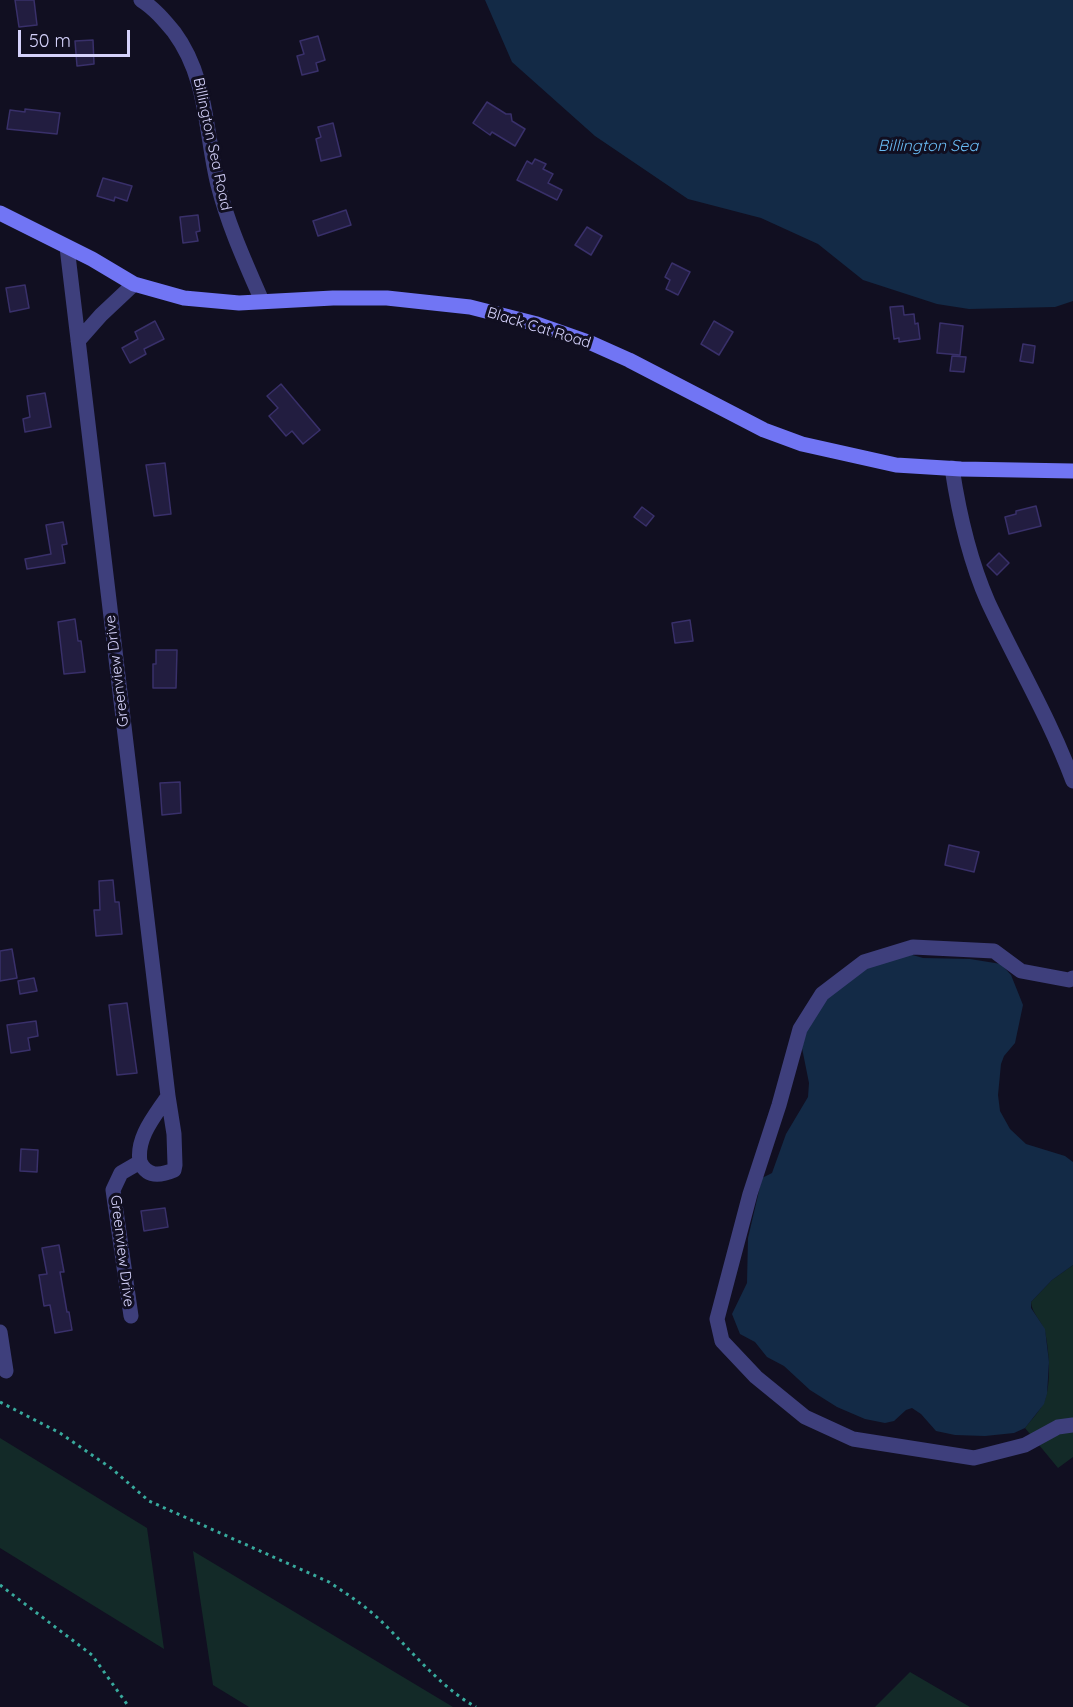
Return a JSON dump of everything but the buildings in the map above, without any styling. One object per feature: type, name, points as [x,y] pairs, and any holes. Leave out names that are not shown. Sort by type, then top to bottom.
[{"type":"street","name":"Billington Sea Road","points":[[141,0],[164,20],[184,46],[197,74],[206,109],[218,185],[240,251],[262,301]]},
{"type":"street","name":"Black Cat Road","points":[[0,213],[134,284],[184,298],[239,303],[333,298],[387,298],[470,307],[537,324],[591,343],[639,364],[764,430],[802,444],[896,465],[1073,471]]},
{"type":"street","name":"Greenview Drive","points":[[67,247],[174,1134],[174,1170],[156,1175],[148,1173],[140,1162],[121,1173],[113,1190],[131,1316]]},
{"type":"street","points":[[78,341],[101,315],[134,284]]},
{"type":"street","points":[[952,468],[960,521],[988,600],[1059,744],[1073,781]]},
{"type":"street","points":[[1073,978],[1069,980],[1021,971],[994,951],[914,947],[864,962],[822,994],[800,1029],[779,1105],[750,1194],[717,1319],[722,1341],[756,1377],[806,1417],[853,1439],[974,1458],[1025,1445],[1058,1427],[1073,1425]]},
{"type":"street","points":[[140,1162],[138,1151],[141,1140],[168,1096]]},
{"type":"street","points":[[0,1332],[6,1371]]},
{"type":"path","points":[[0,1402],[60,1433],[111,1468],[149,1501],[329,1582],[379,1620],[438,1678],[476,1707]]},
{"type":"path","points":[[0,1585],[92,1655],[129,1707]]},
{"type":"green space","points":[[1073,1265],[1073,1457],[1058,1468],[1025,1428],[1044,1402],[1049,1377],[1045,1332],[1031,1302],[1052,1280]]},
{"type":"green space","points":[[0,1438],[147,1528],[164,1649],[0,1548]]},
{"type":"green space","points":[[193,1551],[453,1707],[249,1707],[213,1685]]},
{"type":"green space","points":[[910,1672],[970,1707],[875,1707]]},
{"type":"water","name":"Billington Sea","points":[[485,0],[1073,0],[1073,301],[1055,307],[969,309],[937,304],[863,280],[818,244],[761,218],[688,199],[595,136],[512,62]]},
{"type":"water","points":[[909,954],[923,958],[970,959],[1001,964],[1011,975],[1023,1005],[1015,1043],[1004,1056],[1001,1064],[998,1095],[1000,1111],[1010,1129],[1026,1144],[1065,1156],[1073,1162],[1073,1265],[1052,1280],[1031,1302],[1031,1308],[1045,1329],[1049,1362],[1047,1394],[1044,1404],[1025,1428],[1014,1433],[985,1436],[955,1435],[936,1431],[921,1414],[912,1408],[906,1410],[894,1421],[885,1423],[865,1419],[837,1407],[810,1390],[784,1366],[767,1357],[755,1342],[740,1334],[732,1314],[747,1283],[748,1238],[762,1178],[772,1173],[786,1134],[808,1097],[809,1083],[802,1048],[809,1021],[821,999],[874,963]]}]
